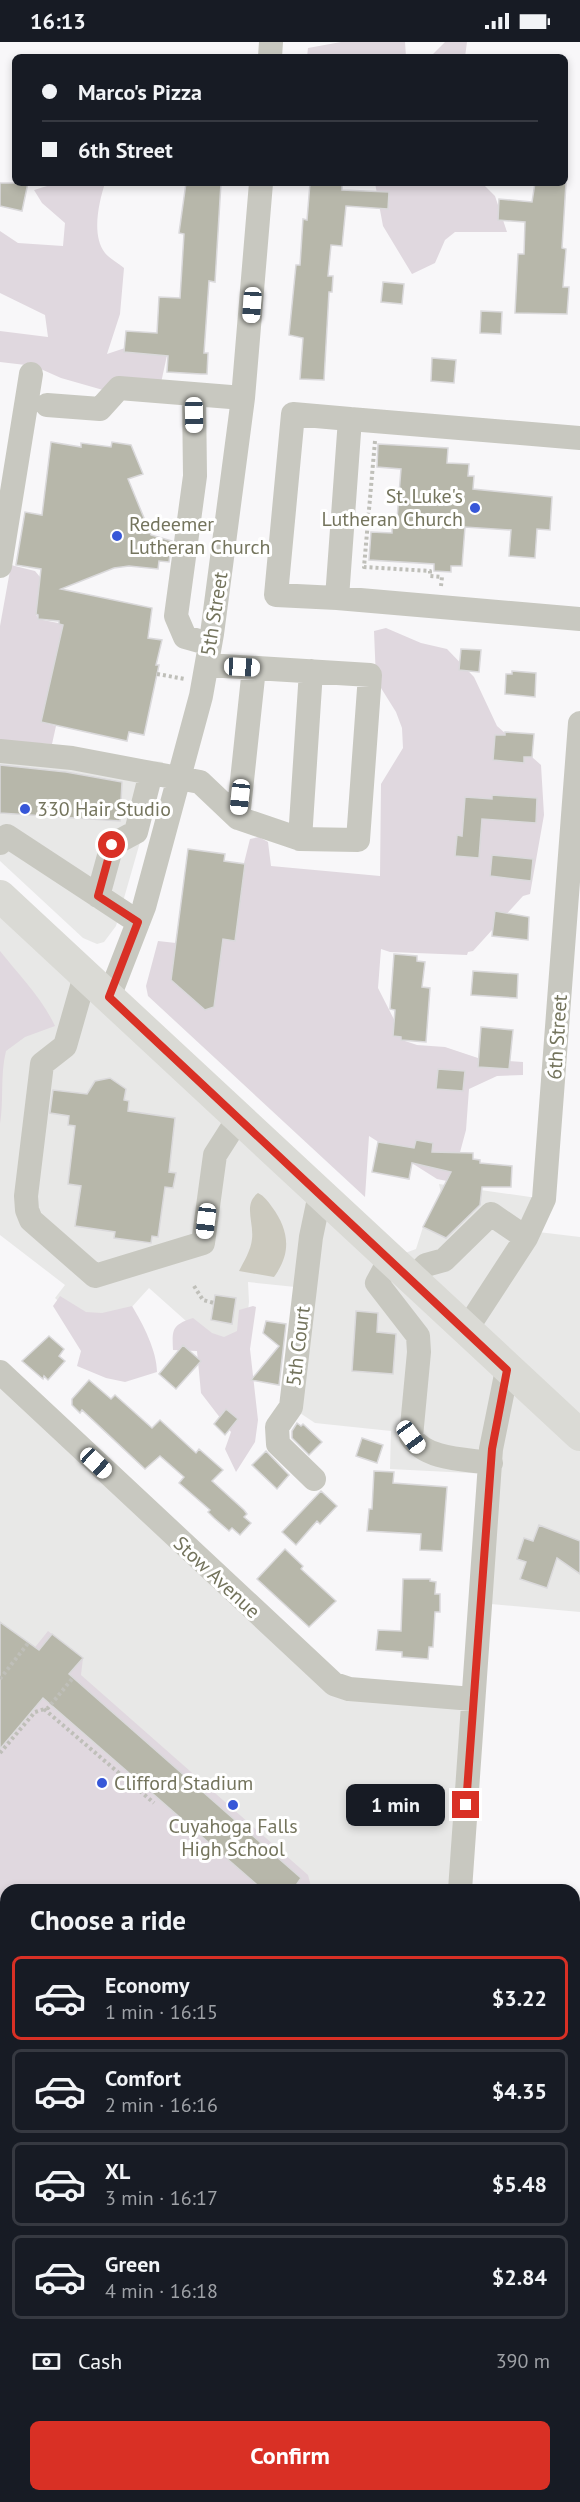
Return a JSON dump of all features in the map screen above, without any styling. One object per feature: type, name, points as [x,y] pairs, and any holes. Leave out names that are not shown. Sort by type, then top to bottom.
[{"type":"main road","points":[[0,896],[507,1370],[580,1435]]},
{"type":"street","name":"5th Street","points":[[109,997],[138,922],[194,727],[208,655],[243,398],[261,186]]},
{"type":"street","points":[[0,566],[31,374]]},
{"type":"street","points":[[47,405],[100,409],[119,388],[243,398]]},
{"type":"street","points":[[0,751],[72,758],[200,782],[238,818],[300,838],[358,840],[370,675],[254,668],[208,655],[185,637],[176,616],[195,476],[194,394]]},
{"type":"street","points":[[580,438],[293,414],[276,595],[337,598],[580,619]]},
{"type":"street","points":[[337,598],[350,419]]},
{"type":"street","points":[[238,818],[254,668]]},
{"type":"street","points":[[300,838],[311,671]]},
{"type":"street","name":"6th Street","points":[[466,1330],[539,1215],[546,1184],[572,945],[580,723]]},
{"type":"street","points":[[98,896],[112,845],[136,832],[151,773]]},
{"type":"street","points":[[136,832],[161,842]]},
{"type":"street","points":[[2,838],[138,922]]},
{"type":"street","points":[[85,976],[65,1046],[42,1064],[26,1196],[27,1210],[31,1220],[95,1276],[203,1243],[215,1155],[238,1119]]},
{"type":"street","name":"5th Court","points":[[314,1479],[278,1444],[277,1427],[291,1407],[311,1238],[320,1194]]},
{"type":"street","points":[[490,1463],[435,1454],[419,1448],[411,1437],[420,1352],[418,1336],[377,1283],[400,1270],[426,1266],[444,1260],[491,1214],[526,1238]]},
{"type":"street","points":[[459,1884],[490,1463],[507,1370]]},
{"type":"street","name":"Stow Avenue","points":[[0,1372],[334,1684],[349,1689],[473,1699]]},
{"type":"path","points":[[375,436],[364,567],[430,571],[430,576],[442,577],[441,588]]},
{"type":"path","points":[[158,674],[185,679]]},
{"type":"path","points":[[194,1286],[204,1300],[214,1303]]},
{"type":"path","points":[[0,1678],[29,1642]]},
{"type":"path","points":[[0,1753],[35,1712],[48,1708],[72,1678]]},
{"type":"path","points":[[44,1709],[154,1803]]},
{"type":"shaded area","points":[[341,42],[405,42],[406,54],[307,54],[308,48]]},
{"type":"shaded area","points":[[445,42],[467,42],[465,54],[433,54]]},
{"type":"shaded area","points":[[47,186],[104,186],[100,199],[98,237],[105,253],[124,268],[120,314],[107,354],[158,337],[169,346],[161,383],[145,402],[61,378],[34,366],[0,362],[0,331],[48,337],[45,315],[0,293],[0,231],[18,243],[63,246],[65,223],[42,203],[34,190]]},
{"type":"shaded area","points":[[376,186],[485,186],[495,196],[507,232],[455,232],[445,240],[435,263],[412,274],[383,226]]},
{"type":"shaded area","points":[[11,565],[35,571],[40,577],[36,614],[38,619],[68,625],[56,656],[41,722],[56,726],[52,744],[0,741],[0,626]]},
{"type":"shaded area","points":[[386,628],[421,643],[447,649],[474,677],[497,726],[541,765],[544,815],[530,894],[523,896],[473,951],[468,952],[467,955],[390,952],[381,949],[378,988],[405,1041],[417,1045],[445,1047],[481,1059],[523,1062],[523,1075],[497,1076],[469,1089],[466,1130],[452,1182],[437,1179],[369,1136],[365,1197],[148,996],[146,986],[158,941],[176,943],[171,980],[205,1010],[214,1007],[223,939],[235,940],[244,863],[250,839],[259,837],[268,842],[271,866],[380,876],[381,784],[403,748],[402,728],[396,712],[376,680],[374,631]]},
{"type":"shaded area","points":[[0,745],[163,762],[116,926],[104,942],[97,944],[83,938],[0,861]]},
{"type":"shaded area","points":[[0,896],[389,1259],[416,1249],[423,1227],[441,1193],[439,1184],[544,1199],[530,1231],[580,1237],[580,1612],[480,1603],[489,1474],[390,1469],[391,1431],[315,1423],[291,1407],[305,1288],[248,1282],[249,1302],[241,1370],[149,1288],[101,1341],[55,1298],[65,1285],[0,1235]]},
{"type":"shaded area","points":[[0,951],[37,996],[55,1026],[25,1037],[6,1051],[0,1124]]},
{"type":"shaded area","points":[[258,1193],[272,1207],[285,1233],[284,1259],[274,1277],[239,1271],[251,1243],[250,1208],[251,1202]]},
{"type":"shaded area","points":[[60,1296],[86,1312],[102,1313],[132,1306],[152,1347],[157,1372],[125,1382],[106,1378],[77,1366],[81,1351],[53,1306]]},
{"type":"shaded area","points":[[256,1307],[250,1349],[258,1420],[255,1442],[236,1472],[225,1449],[231,1432],[201,1393],[197,1351],[173,1350],[173,1332],[181,1323],[193,1318],[212,1333],[224,1337],[237,1331],[239,1310]]},
{"type":"shaded area","name":"Cuyahoga Falls High School","points":[[0,1372],[319,1672],[473,1699],[460,1884],[0,1884]]},
{"type":"shaded area","name":"Clifford Stadium","points":[[48,1631],[83,1658],[81,1675],[308,1875],[310,1884],[0,1884],[0,1691]]},
{"type":"building","points":[[0,183],[27,186],[22,211],[0,206]]},
{"type":"building","points":[[186,186],[221,186],[215,282],[209,281],[204,353],[208,353],[207,374],[167,372],[168,356],[124,352],[126,331],[157,333],[159,297],[180,298],[184,234],[179,233]]},
{"type":"building","points":[[310,186],[342,186],[342,190],[389,192],[388,209],[346,206],[342,246],[331,245],[328,276],[333,276],[332,292],[329,292],[324,380],[300,379],[303,338],[289,335],[296,265],[300,265],[303,219],[307,220]]},
{"type":"building","points":[[535,186],[566,186],[562,248],[566,249],[563,287],[569,287],[567,314],[515,313],[518,254],[524,254],[525,222],[498,220],[499,199],[532,202]]},
{"type":"building","points":[[383,282],[404,284],[402,304],[381,302]]},
{"type":"building","points":[[481,311],[502,312],[501,334],[480,333]]},
{"type":"building","points":[[432,358],[456,360],[454,383],[431,381]]},
{"type":"building","points":[[51,442],[81,447],[81,443],[111,447],[112,442],[131,445],[143,474],[128,479],[151,535],[172,541],[169,562],[159,561],[158,569],[129,566],[114,568],[61,589],[152,608],[148,638],[162,640],[156,665],[159,665],[144,735],[129,732],[127,741],[41,722],[63,625],[59,624],[59,621],[38,619],[36,614],[41,569],[16,565],[25,512],[42,515]]},
{"type":"building","name":"St. Luke's Lutheran Church","points":[[378,444],[448,448],[447,463],[469,464],[468,476],[474,476],[473,489],[552,497],[550,530],[537,529],[535,558],[509,556],[511,530],[465,527],[462,566],[451,566],[451,572],[434,571],[434,564],[369,560],[371,532],[392,533],[392,518],[397,519],[401,469],[377,467]]},
{"type":"building","points":[[461,649],[481,650],[479,672],[459,670]]},
{"type":"building","points":[[512,671],[536,673],[535,697],[505,694],[506,674],[512,674]]},
{"type":"building","points":[[505,732],[534,734],[532,757],[524,757],[524,763],[493,760],[495,735],[505,735]]},
{"type":"building","points":[[0,765],[66,772],[122,782],[120,821],[0,813]]},
{"type":"building","points":[[492,795],[537,798],[536,823],[482,819],[479,858],[455,856],[457,835],[462,836],[465,797],[492,799]]},
{"type":"building","points":[[188,849],[225,854],[224,861],[245,864],[235,941],[223,939],[214,1007],[205,1010],[171,980]]},
{"type":"building","points":[[492,855],[533,859],[531,881],[490,876]]},
{"type":"building","points":[[495,911],[529,917],[528,940],[492,936]]},
{"type":"building","points":[[394,954],[417,956],[417,961],[425,962],[422,987],[430,988],[426,1042],[401,1040],[401,1037],[393,1036],[395,1010],[390,1009]]},
{"type":"building","points":[[473,971],[518,974],[517,998],[471,995]]},
{"type":"building","points":[[481,1027],[513,1030],[509,1069],[478,1067]]},
{"type":"building","points":[[438,1069],[465,1071],[463,1091],[436,1089]]},
{"type":"building","points":[[110,1078],[126,1089],[124,1100],[129,1101],[128,1111],[175,1118],[169,1172],[176,1173],[173,1188],[165,1187],[158,1237],[152,1236],[151,1243],[114,1238],[115,1232],[75,1226],[81,1186],[68,1184],[75,1126],[68,1125],[69,1116],[50,1113],[53,1090],[87,1094],[95,1081]]},
{"type":"building","points":[[416,1140],[433,1143],[432,1152],[473,1153],[473,1159],[480,1160],[480,1163],[512,1166],[511,1187],[482,1187],[480,1205],[446,1238],[423,1227],[451,1172],[412,1163],[409,1179],[372,1172],[378,1142],[414,1148]]},
{"type":"building","points":[[215,1295],[236,1298],[232,1324],[211,1320]]},
{"type":"building","points":[[356,1311],[378,1313],[377,1332],[396,1334],[393,1374],[352,1371]]},
{"type":"building","points":[[266,1321],[286,1324],[279,1385],[251,1380],[279,1346],[263,1333]]},
{"type":"building","points":[[49,1336],[64,1349],[59,1356],[65,1361],[48,1380],[44,1376],[43,1379],[22,1361]]},
{"type":"building","points":[[183,1345],[201,1361],[176,1389],[159,1374]]},
{"type":"building","points":[[89,1380],[111,1399],[115,1395],[152,1428],[160,1420],[196,1453],[199,1449],[223,1470],[212,1481],[244,1510],[247,1514],[244,1517],[251,1523],[240,1535],[232,1528],[229,1531],[214,1518],[208,1512],[210,1510],[179,1483],[184,1477],[160,1456],[145,1469],[82,1410],[80,1413],[72,1405],[72,1399]]},
{"type":"building","points":[[226,1409],[238,1419],[225,1435],[214,1424]]},
{"type":"building","points":[[297,1423],[301,1426],[303,1424],[322,1442],[309,1455],[292,1438],[292,1431]]},
{"type":"building","points":[[362,1438],[383,1445],[377,1463],[356,1456]]},
{"type":"building","points":[[266,1451],[289,1475],[277,1489],[252,1465]]},
{"type":"building","points":[[374,1471],[394,1472],[393,1483],[447,1487],[442,1551],[420,1550],[421,1534],[367,1531],[369,1509],[372,1509]]},
{"type":"building","points":[[321,1491],[337,1506],[320,1524],[317,1521],[296,1545],[282,1532]]},
{"type":"building","points":[[539,1525],[580,1541],[580,1574],[557,1558],[547,1588],[520,1579],[526,1562],[517,1559],[524,1538],[533,1541]]},
{"type":"building","points":[[285,1549],[303,1566],[301,1569],[336,1601],[309,1627],[257,1579]]},
{"type":"building","points":[[403,1579],[430,1579],[436,1582],[435,1594],[440,1594],[440,1612],[435,1612],[433,1647],[429,1647],[428,1659],[402,1657],[402,1652],[376,1650],[378,1630],[401,1631]]},
{"type":"building","points":[[0,1622],[39,1650],[52,1634],[83,1658],[69,1674],[301,1878],[297,1884],[256,1884],[43,1698],[0,1749]]},
{"type":"place","name":"St. Luke's Lutheran Church","points":[[475,508]]},
{"type":"place","name":"Redeemer Lutheran Church","points":[[117,536]]},
{"type":"place","name":"330 Hair Studio","points":[[25,809]]},
{"type":"place","name":"Clifford Stadium","points":[[102,1783]]},
{"type":"place","name":"Cuyahoga Falls High School","points":[[233,1805]]},
{"type":"route","points":[[112,845],[98,896],[138,922],[109,997],[507,1370],[492,1449],[466,1805]]}]
